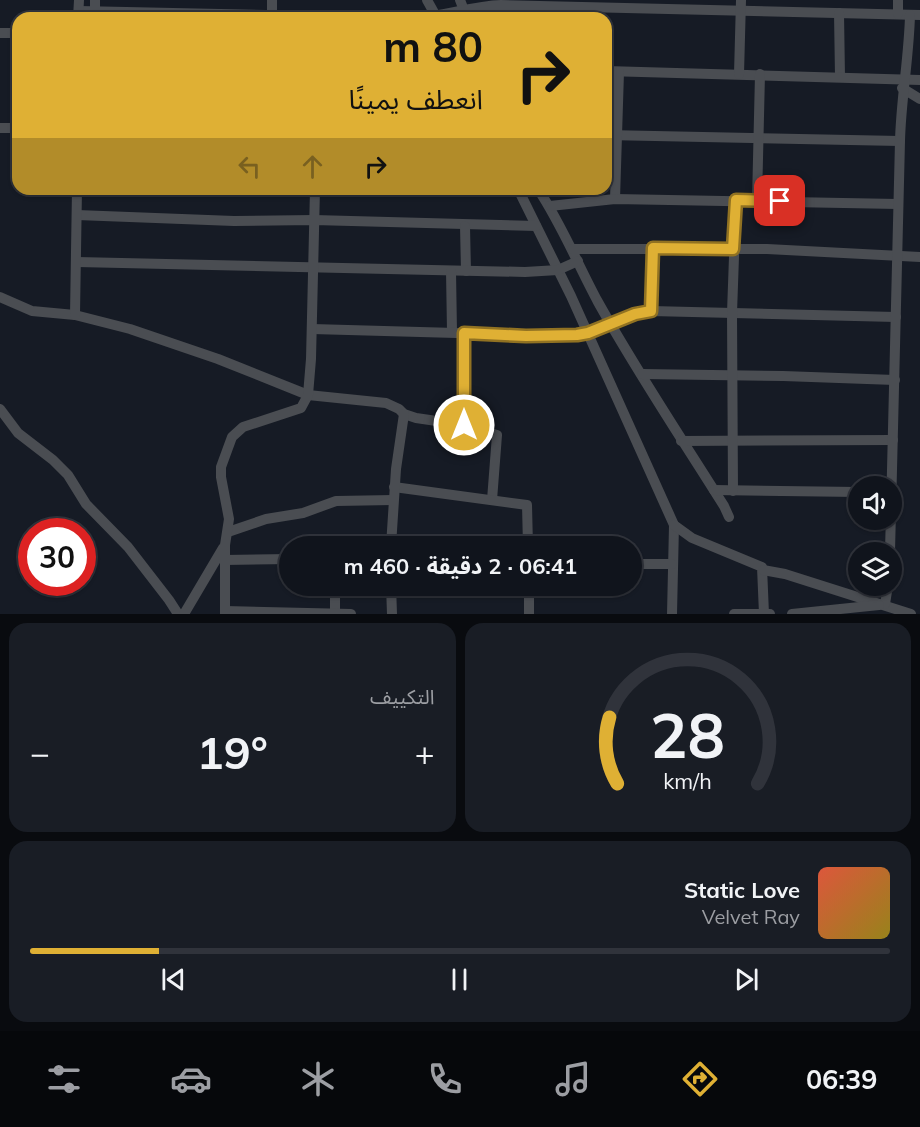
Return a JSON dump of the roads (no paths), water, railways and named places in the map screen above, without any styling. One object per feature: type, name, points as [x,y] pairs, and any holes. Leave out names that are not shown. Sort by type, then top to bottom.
[{"type":"street","points":[[898,0],[898,14]]},
{"type":"street","points":[[464,9],[494,5],[578,8],[741,5],[839,13],[915,15],[903,84],[900,141],[892,476]]},
{"type":"street","points":[[739,74],[741,5]]},
{"type":"street","points":[[79,10],[153,12]]},
{"type":"street","points":[[839,13],[840,77]]},
{"type":"street","points":[[612,71],[840,77],[903,84],[920,80]]},
{"type":"street","points":[[612,127],[619,72]]},
{"type":"street","points":[[757,201],[760,74]]},
{"type":"street","points":[[903,84],[920,99]]},
{"type":"street","points":[[612,135],[900,141]]},
{"type":"street","points":[[612,151],[615,199]]},
{"type":"street","points":[[75,315],[77,195]]},
{"type":"street","points":[[315,195],[308,395],[301,408],[243,427],[232,437],[221,467],[229,519],[224,560],[225,613],[351,614]]},
{"type":"street","points":[[521,195],[588,333],[674,525],[672,614]]},
{"type":"street","points":[[542,195],[610,323],[729,517]]},
{"type":"street","points":[[550,206],[615,199],[898,204]]},
{"type":"street","points":[[733,490],[732,313],[736,200]]},
{"type":"street","points":[[77,215],[234,221],[314,220],[465,226],[536,226]]},
{"type":"street","points":[[465,226],[466,271]]},
{"type":"street","points":[[651,311],[653,248]]},
{"type":"street","points":[[572,249],[733,249],[920,258]]},
{"type":"street","points":[[77,262],[466,271],[558,270],[578,261]]},
{"type":"street","points":[[451,271],[452,332]]},
{"type":"street","points":[[0,297],[33,311],[75,315],[173,343],[308,395],[386,403],[404,414],[464,425],[497,435],[492,500]]},
{"type":"street","points":[[312,329],[567,336],[588,333],[610,323],[651,311],[896,317]]},
{"type":"street","points":[[464,333],[464,425]]},
{"type":"street","points":[[642,374],[895,380]]},
{"type":"street","points":[[0,409],[18,433],[53,460],[68,475],[86,504],[128,548],[182,613],[225,545]]},
{"type":"street","points":[[392,536],[394,487],[404,414]]},
{"type":"street","points":[[681,441],[893,440]]},
{"type":"street","points":[[394,487],[527,505],[528,536]]},
{"type":"street","points":[[714,490],[848,492]]},
{"type":"street","points":[[228,532],[266,519],[303,513],[336,501],[393,500]]},
{"type":"street","points":[[674,525],[692,538],[760,565],[763,570],[764,614]]},
{"type":"street","points":[[224,560],[279,560]]},
{"type":"street","points":[[642,564],[672,564]]},
{"type":"street","points":[[763,570],[785,574],[911,614]]},
{"type":"street","points":[[335,596],[335,614]]},
{"type":"street","points":[[391,596],[392,614]]},
{"type":"street","points":[[529,596],[529,614]]},
{"type":"street","points":[[885,604],[886,596]]},
{"type":"street","points":[[792,614],[885,604]]},
{"type":"street","points":[[735,614],[770,614]]}]
